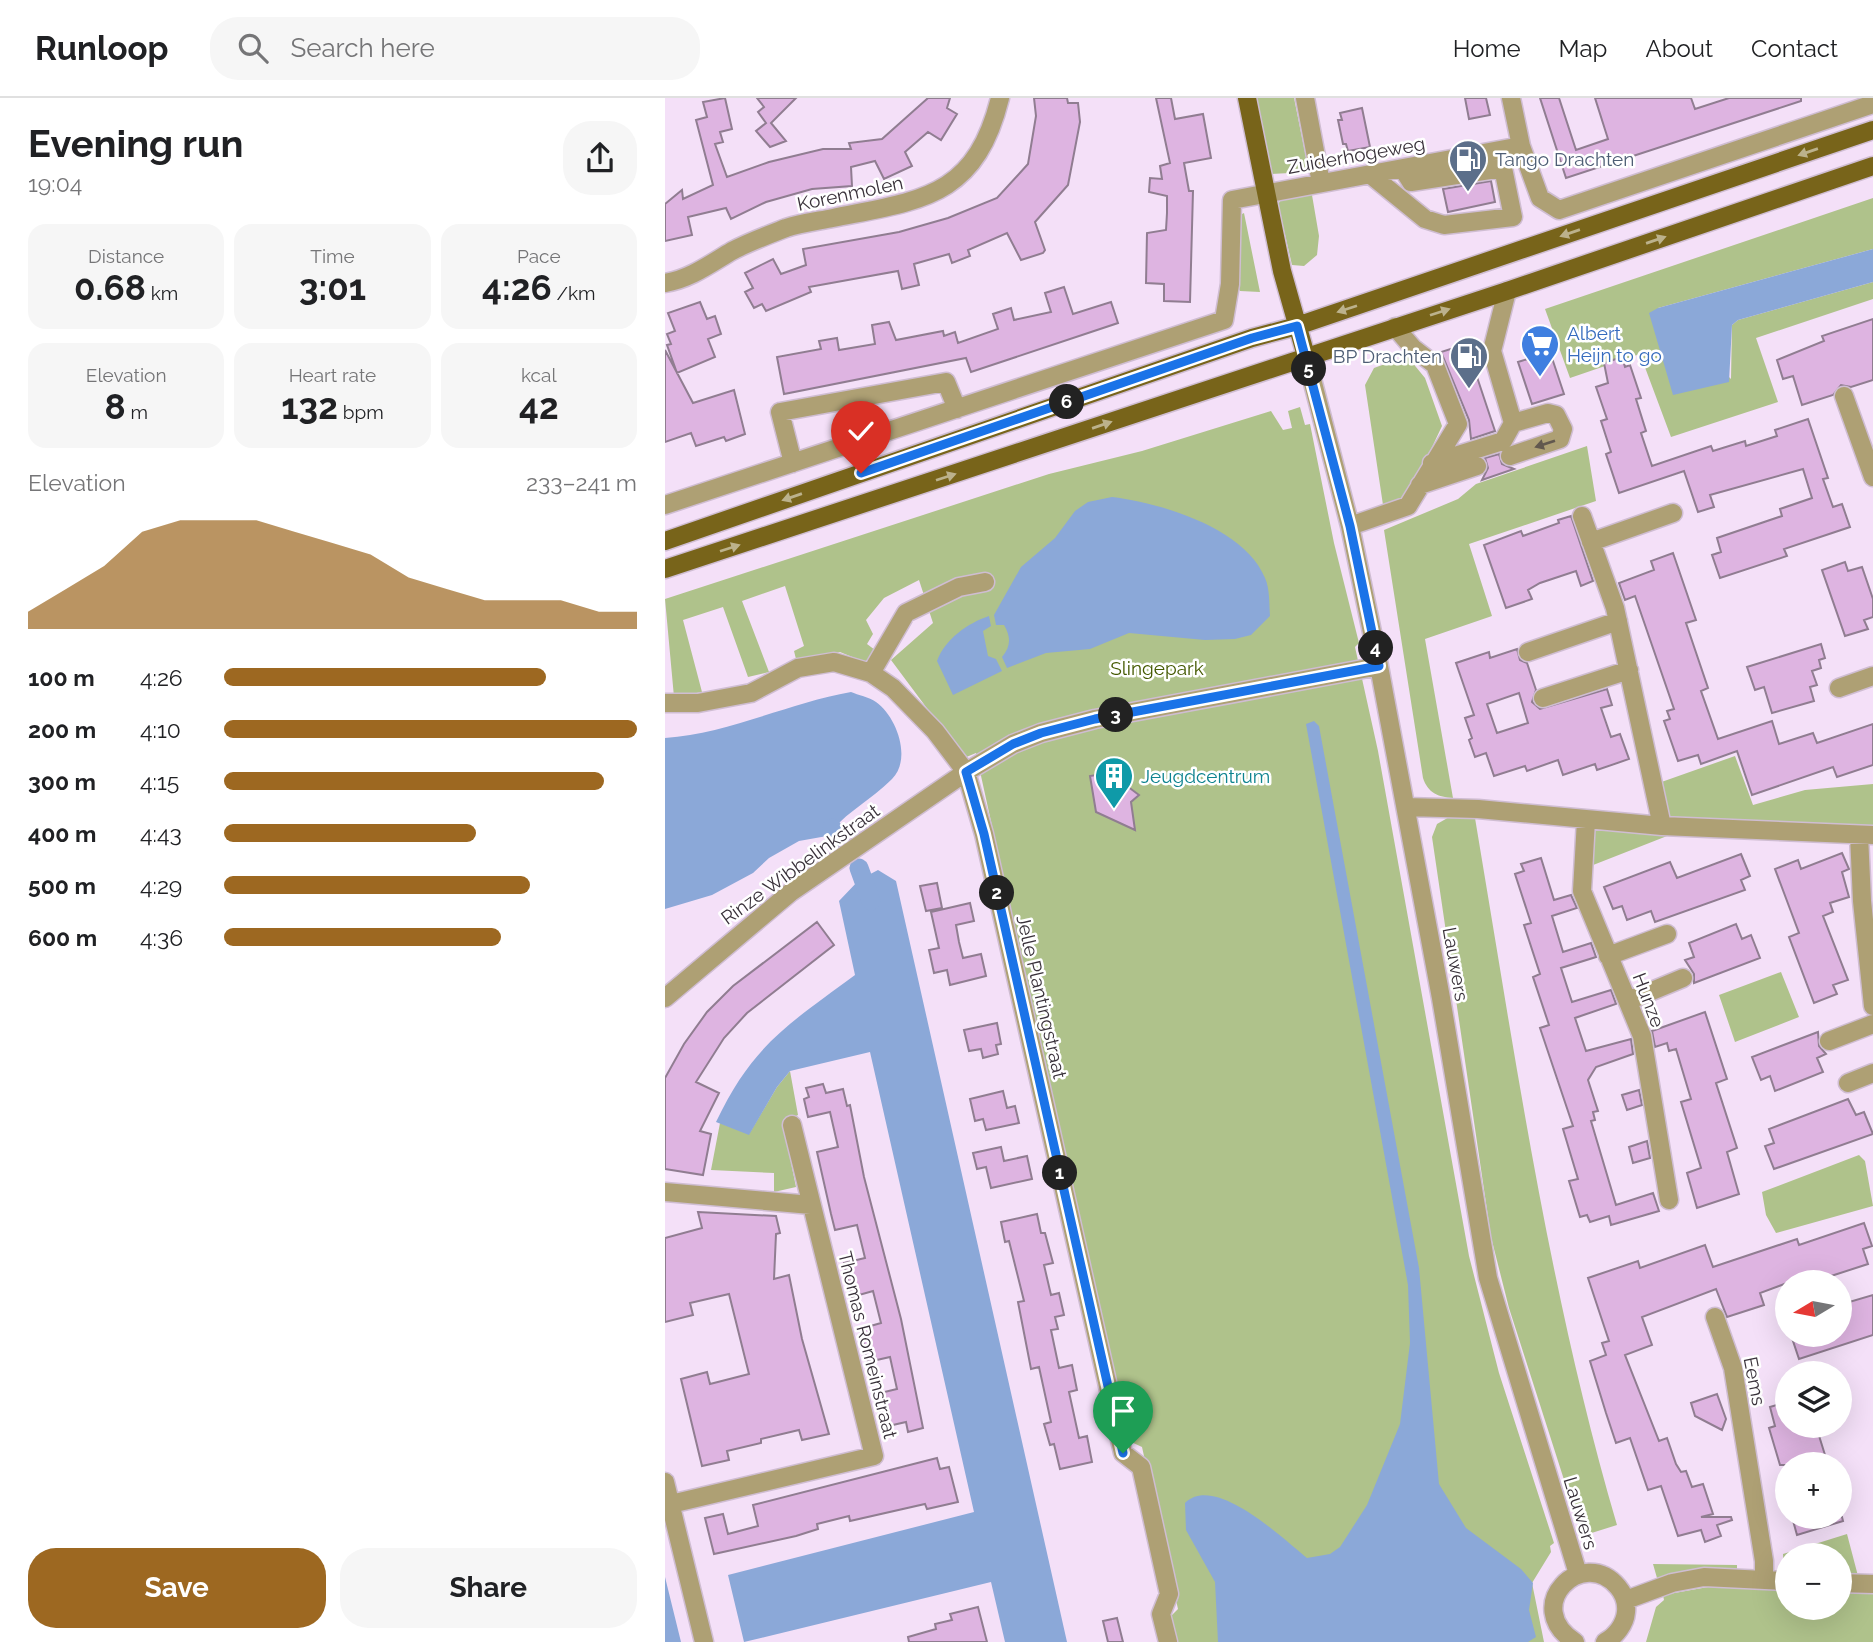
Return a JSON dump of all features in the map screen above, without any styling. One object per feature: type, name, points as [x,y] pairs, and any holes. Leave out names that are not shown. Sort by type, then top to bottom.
[{"type":"main road","points":[[1247,98],[1266,193],[1306,356]]},
{"type":"main road","points":[[665,541],[1252,338],[1297,326],[1873,130]]},
{"type":"main road","points":[[665,569],[1507,291],[1873,166]]},
{"type":"street","name":"Korenmolen","points":[[665,283],[697,272],[734,250],[790,226],[904,204],[948,186],[964,172],[989,136],[1000,98]]},
{"type":"street","points":[[1305,98],[1321,183]]},
{"type":"street","points":[[1511,98],[1521,146],[1540,198],[1559,210],[1873,104]]},
{"type":"street","name":"Zuiderhogeweg","points":[[665,505],[1224,320],[1230,284],[1232,200],[1521,146]]},
{"type":"street","points":[[1371,174],[1425,219],[1444,225],[1513,217],[1503,168],[1411,182],[1403,169]]},
{"type":"street","points":[[1507,291],[1492,351],[1513,423]]},
{"type":"street","points":[[1350,526],[1408,506],[1458,424],[1435,365],[1413,348],[1395,327]]},
{"type":"street","name":"Lauwers","points":[[1306,356],[1350,526],[1379,666],[1488,1278],[1578,1574]]},
{"type":"street","points":[[793,463],[780,412],[946,382],[957,409]]},
{"type":"street","points":[[1844,396],[1873,477]]},
{"type":"street","points":[[1432,463],[1503,441],[1513,423],[1548,413],[1556,415],[1563,429],[1560,439],[1510,456]]},
{"type":"street","points":[[1420,485],[1477,466]]},
{"type":"street","points":[[1591,542],[1673,513]]},
{"type":"street","points":[[1582,516],[1618,621],[1661,826]]},
{"type":"street","points":[[871,673],[906,613],[959,587],[985,582]]},
{"type":"street","points":[[1528,652],[1618,621]]},
{"type":"street","points":[[665,703],[698,703],[751,693],[798,668],[834,662],[871,673],[893,688],[935,731],[966,772],[1013,744],[1041,733],[1095,719],[1379,666]]},
{"type":"street","points":[[1543,698],[1629,670]]},
{"type":"street","points":[[1839,688],[1873,676]]},
{"type":"street","name":"Rinze Wibbelinkstraat","points":[[665,998],[791,892],[966,772]]},
{"type":"street","name":"Jelle Plantingstraat","points":[[966,772],[984,834],[1123,1453],[1141,1467],[1169,1594],[1161,1614],[1168,1642]]},
{"type":"street","points":[[1406,807],[1478,809],[1661,826],[1866,835],[1872,999]]},
{"type":"street","name":"Hunze","points":[[1586,820],[1582,891],[1642,1036],[1669,1200]]},
{"type":"street","points":[[1608,956],[1667,934]]},
{"type":"street","points":[[1628,1001],[1683,978]]},
{"type":"street","points":[[1829,1041],[1873,1024]]},
{"type":"street","points":[[1848,1083],[1873,1073]]},
{"type":"street","name":"Thomas Romeinstraat","points":[[671,1504],[874,1456],[792,1125]]},
{"type":"street","points":[[665,1192],[811,1205]]},
{"type":"street","name":"Eems","points":[[1715,1317],[1733,1368],[1764,1561],[1764,1580]]},
{"type":"street","points":[[665,1482],[704,1642]]},
{"type":"street","points":[[1575,1642],[1562,1634],[1553,1612],[1558,1590],[1578,1574],[1606,1577],[1616,1584],[1626,1600],[1623,1625],[1605,1642]]},
{"type":"street","points":[[1626,1600],[1679,1580],[1704,1577],[1775,1580]]},
{"type":"street","points":[[1852,1583],[1873,1584]]},
{"type":"green space","points":[[1254,98],[1294,98],[1309,172],[1271,174]]},
{"type":"green space","points":[[1312,195],[1319,236],[1317,255],[1304,266],[1292,265],[1278,204],[1281,200]]},
{"type":"green space","points":[[1873,198],[1873,249],[1658,308],[1731,379],[1732,325],[1738,320],[1873,282],[1873,299],[1756,338],[1778,402],[1671,437],[1640,354],[1570,378],[1545,309]]},
{"type":"green space","points":[[1244,213],[1260,292],[1240,291],[1236,284],[1238,216]]},
{"type":"green space","points":[[1407,356],[1425,378],[1442,426],[1418,477],[1401,500],[1383,505],[1365,385],[1374,368]]},
{"type":"green space","name":"Slingepark","points":[[1300,407],[1305,425],[1310,424],[1334,543],[1359,643],[1355,647],[1378,751],[1469,1256],[1499,1373],[1554,1543],[1532,1583],[1544,1642],[1174,1642],[1170,1617],[1178,1609],[1142,1447],[1129,1441],[1120,1402],[1126,1404],[1125,1394],[1116,1391],[976,753],[964,758],[891,660],[933,623],[919,580],[884,598],[866,620],[873,634],[867,644],[875,650],[867,663],[840,652],[797,663],[794,651],[804,646],[785,586],[742,601],[769,672],[748,677],[723,607],[683,620],[702,692],[674,697],[665,599],[1049,474],[1142,451],[1271,411],[1283,430],[1292,428],[1288,411]]},
{"type":"green space","points":[[1587,446],[1596,501],[1469,544],[1492,616],[1425,639],[1453,798],[1438,795],[1431,791],[1423,778],[1384,530],[1458,499],[1476,484]]},
{"type":"green space","points":[[1735,756],[1753,805],[1805,790],[1873,784],[1873,831],[1690,827],[1583,869],[1586,819],[1661,825],[1653,785]]},
{"type":"green space","points":[[1451,816],[1475,818],[1535,1174],[1572,1350],[1617,1525],[1582,1536],[1509,1308],[1491,1237],[1432,837],[1437,824]]},
{"type":"green space","points":[[1781,972],[1799,1017],[1735,1042],[1719,995]]},
{"type":"green space","points":[[790,1071],[798,1115],[783,1123],[796,1187],[774,1192],[774,1173],[711,1170],[720,1123],[749,1134],[777,1087]]},
{"type":"green space","points":[[1859,1155],[1865,1161],[1873,1206],[1776,1233],[1766,1215],[1762,1192]]},
{"type":"green space","points":[[1847,1534],[1849,1543],[1818,1543]]},
{"type":"green space","points":[[1852,1553],[1858,1576],[1852,1576]]},
{"type":"green space","points":[[1653,1564],[1737,1565],[1737,1571],[1679,1573],[1657,1578]]},
{"type":"green space","points":[[1708,1587],[1775,1590],[1775,1620],[1852,1620],[1852,1592],[1873,1593],[1873,1642],[1646,1642],[1656,1607],[1664,1600],[1663,1595]]},
{"type":"water","points":[[1873,249],[1873,282],[1738,320],[1732,325],[1729,382],[1673,395],[1649,313],[1658,308]]},
{"type":"water","points":[[1112,497],[1177,512],[1221,532],[1240,545],[1255,560],[1265,578],[1269,592],[1270,616],[1251,635],[1235,639],[1205,640],[1129,633],[1090,649],[1046,653],[1007,668],[1002,657],[1007,649],[1008,634],[1004,625],[996,625],[994,615],[1021,567],[1055,538],[1075,511],[1088,502]]},
{"type":"water","points":[[989,616],[991,626],[983,631],[988,656],[996,659],[1002,671],[953,695],[937,661],[958,633]]},
{"type":"water","points":[[851,692],[876,702],[896,728],[901,761],[892,779],[842,820],[827,836],[799,841],[769,858],[753,873],[712,895],[665,909],[665,738],[712,731],[804,703]]},
{"type":"water","points":[[1314,721],[1319,726],[1419,1268],[1439,1484],[1466,1528],[1521,1569],[1533,1583],[1529,1610],[1536,1637],[1528,1642],[1218,1642],[1215,1582],[1186,1530],[1185,1503],[1198,1496],[1213,1496],[1248,1512],[1307,1558],[1330,1554],[1340,1547],[1367,1505],[1400,1424],[1410,1343],[1408,1285],[1306,724]]},
{"type":"water","points":[[878,870],[896,881],[1067,1642],[1005,1642],[991,1582],[744,1642],[728,1575],[974,1512],[870,1052],[790,1071],[777,1087],[749,1135],[716,1122],[730,1095],[759,1054],[792,1022],[855,975],[839,901],[859,880]]},
{"type":"water","points":[[665,1577],[681,1642],[665,1642]]},
{"type":"building","points":[[725,98],[732,129],[720,132],[723,142],[715,144],[727,177],[769,162],[823,149],[851,149],[849,143],[882,139],[928,98],[950,98],[947,108],[957,114],[941,140],[928,132],[905,152],[912,166],[884,179],[875,161],[851,167],[852,186],[812,189],[766,202],[731,219],[726,208],[688,217],[692,235],[665,241],[665,204],[682,190],[683,199],[713,185],[696,120],[707,117],[703,102]]},
{"type":"building","points":[[757,98],[796,98],[771,123],[786,141],[770,147],[756,131],[766,123],[758,112],[764,107]]},
{"type":"building","points":[[1034,98],[1067,98],[1068,103],[1078,103],[1080,122],[1068,185],[1035,222],[1045,250],[1043,253],[1021,260],[1007,233],[968,250],[970,256],[952,263],[949,254],[914,264],[919,285],[902,289],[898,271],[809,287],[811,292],[766,311],[762,304],[754,308],[745,292],[753,288],[745,273],[773,259],[781,274],[806,265],[803,249],[899,232],[948,218],[997,198],[1028,164],[1036,116]]},
{"type":"building","points":[[1156,98],[1171,98],[1175,119],[1203,114],[1211,158],[1184,163],[1189,191],[1193,191],[1190,302],[1164,301],[1164,284],[1146,283],[1147,233],[1166,230],[1167,213],[1167,196],[1149,192],[1150,178],[1162,179],[1160,166],[1170,163]]},
{"type":"building","points":[[1465,98],[1486,98],[1490,115],[1469,119]]},
{"type":"building","points":[[1540,98],[1559,98],[1576,150],[1608,139],[1595,98],[1691,98],[1695,109],[1729,98],[1801,98],[1801,101],[1566,178]]},
{"type":"building","points":[[1362,108],[1370,147],[1348,151],[1346,144],[1343,144],[1338,120],[1342,120],[1340,113]]},
{"type":"building","points":[[1491,181],[1495,202],[1448,212],[1443,189]]},
{"type":"building","points":[[1064,287],[1073,314],[1111,302],[1118,323],[971,372],[966,358],[784,394],[777,357],[821,349],[819,341],[837,338],[839,350],[875,344],[872,325],[889,322],[896,340],[943,331],[944,336],[955,332],[958,343],[998,329],[993,314],[1011,308],[1014,320],[1051,312],[1045,293]]},
{"type":"building","points":[[700,302],[707,319],[715,316],[721,334],[708,339],[715,357],[677,373],[667,345],[671,344],[667,334],[675,331],[668,313]]},
{"type":"building","points":[[1873,319],[1873,380],[1851,387],[1841,385],[1833,395],[1802,405],[1793,376],[1783,379],[1777,360],[1824,341],[1822,336]]},
{"type":"building","points":[[1466,344],[1495,431],[1471,439],[1469,420],[1441,352]]},
{"type":"building","points":[[665,350],[693,403],[734,390],[745,434],[726,441],[724,437],[696,446],[691,433],[665,442]]},
{"type":"building","points":[[1550,352],[1564,394],[1532,404],[1518,362]]},
{"type":"building","points":[[1622,357],[1625,367],[1630,365],[1641,398],[1636,399],[1646,431],[1641,433],[1652,466],[1711,446],[1713,451],[1745,441],[1746,446],[1777,436],[1775,430],[1808,419],[1828,478],[1823,479],[1833,507],[1842,504],[1850,527],[1784,549],[1787,556],[1720,578],[1712,555],[1721,552],[1717,538],[1782,516],[1780,509],[1812,498],[1803,469],[1710,495],[1714,507],[1698,512],[1684,471],[1619,493],[1606,454],[1611,452],[1601,421],[1607,419],[1596,387],[1608,383],[1604,363]]},
{"type":"building","points":[[1499,454],[1502,464],[1514,469],[1482,480],[1488,468],[1485,458]]},
{"type":"building","points":[[1571,516],[1593,581],[1581,586],[1576,571],[1540,583],[1528,590],[1532,599],[1506,608],[1484,545],[1521,531],[1523,536]]},
{"type":"building","points":[[1673,553],[1696,620],[1686,623],[1708,688],[1701,691],[1718,739],[1772,721],[1779,744],[1813,733],[1817,743],[1873,724],[1873,765],[1837,777],[1833,767],[1752,795],[1737,751],[1701,764],[1698,755],[1678,761],[1664,721],[1670,719],[1667,711],[1674,709],[1635,596],[1625,600],[1619,583],[1654,570],[1651,561]]},
{"type":"building","points":[[1845,562],[1848,571],[1862,567],[1873,599],[1873,617],[1864,620],[1868,629],[1845,636],[1822,570]]},
{"type":"building","points":[[1821,644],[1825,658],[1819,660],[1821,668],[1812,671],[1817,685],[1810,687],[1814,701],[1772,713],[1764,687],[1755,690],[1747,667]]},
{"type":"building","points":[[1517,649],[1520,660],[1527,663],[1536,690],[1532,702],[1540,709],[1607,689],[1612,705],[1601,708],[1611,737],[1620,734],[1629,759],[1597,770],[1595,764],[1563,775],[1558,760],[1527,771],[1525,766],[1494,776],[1486,753],[1475,757],[1469,740],[1472,738],[1465,718],[1474,715],[1456,663],[1489,652],[1490,658]],"holes":[[[1519,693],[1528,723],[1497,733],[1487,704]]]},
{"type":"building","name":"Jeugdcentrum","points":[[1115,772],[1116,780],[1126,779],[1127,786],[1139,795],[1131,802],[1135,830],[1096,812],[1090,776]]},
{"type":"building","points":[[1842,853],[1849,869],[1842,872],[1849,897],[1830,903],[1833,912],[1823,916],[1848,980],[1833,985],[1837,994],[1814,1003],[1789,937],[1799,933],[1775,869],[1798,860],[1801,869]]},
{"type":"building","points":[[1741,854],[1750,876],[1741,880],[1745,890],[1655,922],[1651,911],[1627,920],[1622,906],[1613,909],[1604,887],[1670,862],[1677,878]]},
{"type":"building","points":[[1541,858],[1554,900],[1571,895],[1577,908],[1552,916],[1563,952],[1591,943],[1596,957],[1561,968],[1572,1002],[1611,990],[1616,1004],[1575,1018],[1586,1051],[1631,1039],[1633,1054],[1596,1067],[1588,1080],[1598,1111],[1593,1112],[1595,1120],[1591,1121],[1616,1205],[1653,1193],[1659,1211],[1611,1225],[1609,1216],[1590,1222],[1587,1215],[1580,1217],[1569,1181],[1578,1179],[1563,1129],[1573,1126],[1540,1028],[1549,1025],[1533,977],[1540,974],[1524,925],[1531,923],[1515,874],[1524,871],[1521,864]]},
{"type":"building","points":[[937,883],[942,908],[926,911],[920,886]]},
{"type":"building","points":[[970,903],[974,921],[956,925],[959,942],[963,958],[981,954],[986,976],[950,985],[947,970],[934,973],[929,950],[939,948],[931,912]]},
{"type":"building","points":[[817,922],[834,945],[747,1013],[724,1038],[696,1082],[719,1093],[700,1131],[711,1134],[703,1175],[665,1169],[665,1078],[684,1044],[707,1012],[733,986]]},
{"type":"building","points":[[1736,924],[1742,939],[1751,935],[1760,958],[1694,983],[1694,974],[1685,960],[1694,957],[1689,943]]},
{"type":"building","points":[[1705,1012],[1727,1079],[1716,1083],[1737,1148],[1727,1152],[1739,1194],[1697,1208],[1687,1173],[1701,1168],[1681,1102],[1691,1099],[1676,1049],[1669,1051],[1667,1043],[1655,1047],[1652,1031]]},
{"type":"building","points":[[997,1023],[1001,1044],[996,1045],[998,1054],[983,1058],[981,1049],[969,1051],[964,1030]]},
{"type":"building","points":[[1818,1032],[1819,1046],[1826,1054],[1817,1058],[1823,1072],[1775,1091],[1770,1076],[1761,1080],[1752,1057]]},
{"type":"building","points":[[823,1084],[826,1093],[843,1089],[847,1106],[850,1105],[864,1177],[901,1319],[923,1428],[908,1432],[906,1422],[884,1427],[876,1394],[897,1389],[890,1357],[868,1362],[860,1329],[881,1323],[873,1291],[852,1297],[844,1263],[865,1258],[857,1225],[835,1230],[817,1152],[838,1147],[830,1112],[808,1117],[804,1099],[809,1097],[806,1088]]},
{"type":"building","points":[[1639,1090],[1642,1105],[1627,1110],[1622,1095]]},
{"type":"building","points":[[1003,1091],[1007,1108],[1015,1106],[1019,1123],[986,1130],[983,1119],[975,1121],[970,1099]]},
{"type":"building","points":[[1848,1099],[1856,1115],[1864,1112],[1873,1134],[1774,1169],[1765,1146],[1774,1143],[1769,1129]]},
{"type":"building","points":[[1647,1141],[1650,1158],[1633,1163],[1629,1147]]},
{"type":"building","points":[[1001,1147],[1004,1161],[1027,1156],[1032,1179],[991,1188],[986,1167],[977,1169],[973,1153]]},
{"type":"building","points":[[698,1212],[776,1216],[780,1233],[776,1234],[774,1279],[789,1275],[802,1339],[829,1434],[802,1440],[799,1430],[761,1439],[761,1443],[727,1451],[729,1460],[702,1466],[681,1379],[707,1372],[710,1384],[749,1374],[729,1294],[690,1303],[693,1315],[665,1322],[665,1238],[702,1228]]},
{"type":"building","points":[[1037,1214],[1053,1263],[1044,1265],[1051,1295],[1059,1293],[1064,1315],[1055,1317],[1058,1329],[1051,1330],[1059,1368],[1072,1365],[1077,1390],[1069,1392],[1079,1438],[1087,1436],[1092,1462],[1060,1469],[1054,1444],[1050,1445],[1044,1424],[1051,1422],[1039,1367],[1031,1369],[1018,1302],[1024,1301],[1009,1241],[1005,1242],[1001,1222]]},
{"type":"building","points":[[1864,1223],[1872,1246],[1863,1249],[1868,1264],[1850,1270],[1775,1270],[1775,1287],[1760,1293],[1764,1305],[1727,1317],[1716,1289],[1642,1317],[1652,1345],[1625,1355],[1659,1441],[1667,1438],[1676,1464],[1681,1472],[1686,1471],[1692,1487],[1703,1484],[1713,1514],[1701,1517],[1731,1517],[1732,1520],[1717,1525],[1721,1536],[1705,1542],[1701,1530],[1678,1536],[1661,1486],[1648,1490],[1630,1438],[1616,1443],[1590,1361],[1606,1355],[1602,1343],[1609,1341],[1588,1278],[1638,1261],[1640,1268],[1705,1245],[1713,1267],[1797,1239],[1799,1245]]},
{"type":"building","points":[[1873,1295],[1873,1335],[1852,1342],[1852,1301]]},
{"type":"building","points":[[1795,1348],[1833,1348],[1799,1359]]},
{"type":"building","points":[[1717,1394],[1726,1419],[1722,1430],[1695,1416],[1691,1403]]},
{"type":"building","points":[[1775,1406],[1775,1426],[1770,1407]]},
{"type":"building","points":[[1775,1426],[1775,1438],[1820,1438],[1824,1452],[1776,1452],[1769,1428]]},
{"type":"building","points":[[937,1458],[940,1469],[949,1467],[958,1502],[927,1509],[925,1504],[850,1521],[849,1516],[817,1524],[818,1529],[796,1536],[714,1554],[705,1518],[723,1514],[728,1534],[758,1526],[753,1505]]},
{"type":"building","points":[[1795,1529],[1817,1529],[1797,1535]]},
{"type":"building","points":[[978,1607],[987,1642],[909,1642],[908,1637],[936,1629],[935,1624],[952,1620],[950,1614]]},
{"type":"building","points":[[1117,1618],[1123,1642],[1108,1642],[1103,1621]]},
{"type":"waterway","points":[[832,828],[838,837]]},
{"type":"waterway","points":[[859,868],[871,901]]},
{"type":"place","name":"Tango Drachten","points":[[1468,193]]},
{"type":"place","name":"Albert Heijn to go","points":[[1540,378]]},
{"type":"place","name":"BP Drachten","points":[[1469,390]]},
{"type":"place","name":"Jeugdcentrum","points":[[1114,810]]},
{"type":"route","points":[[861,473],[1252,338],[1297,326],[1350,526],[1379,666],[1095,719],[1041,733],[1013,744],[966,772],[984,834],[1123,1453]]}]
